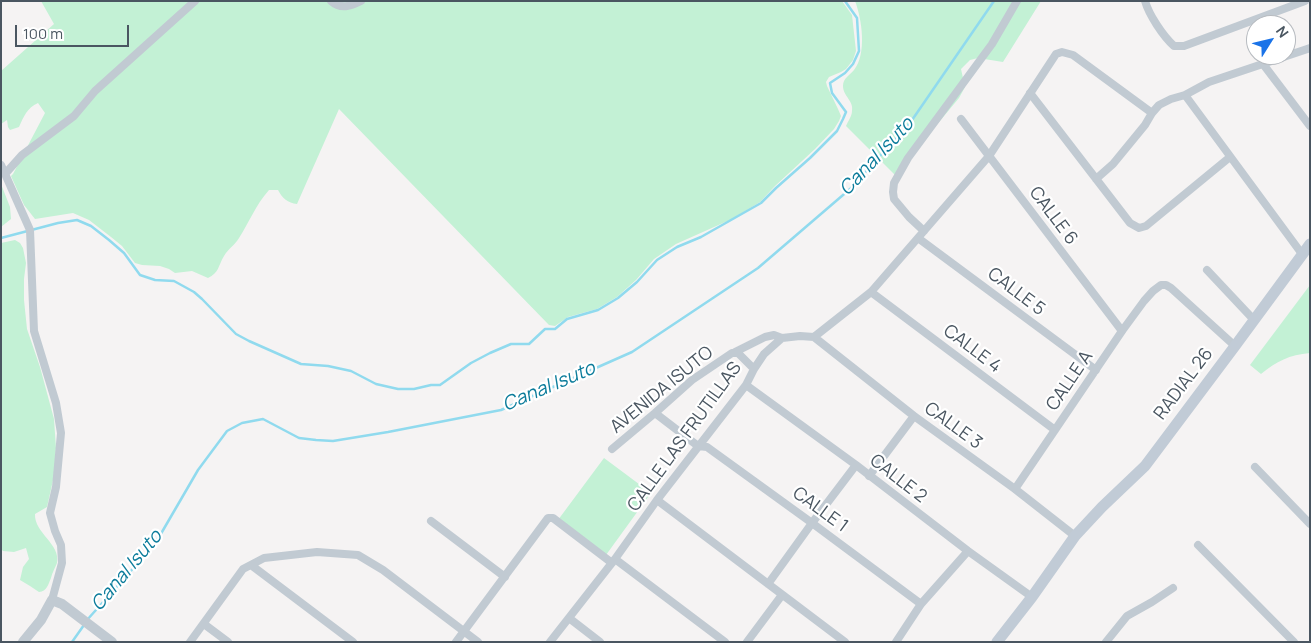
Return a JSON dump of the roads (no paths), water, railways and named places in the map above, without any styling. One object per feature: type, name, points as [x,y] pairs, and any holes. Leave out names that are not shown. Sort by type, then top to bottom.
[{"type":"main road","name":"RADIAL 26","points":[[997,642],[1032,597],[1075,536],[1102,506],[1145,466],[1310,244]]},
{"type":"street","points":[[5,174],[22,156],[74,116],[95,91],[195,1]]},
{"type":"street","points":[[331,1],[337,6],[347,7],[361,1]]},
{"type":"street","points":[[924,231],[894,199],[894,183],[908,158],[992,44],[1017,1]]},
{"type":"street","points":[[1145,1],[1147,8],[1168,41],[1174,46],[1184,46],[1305,1]]},
{"type":"street","points":[[1296,53],[1310,48]]},
{"type":"street","points":[[735,352],[765,337],[774,335],[782,338],[800,336],[814,338],[871,292],[989,156],[1056,54],[1062,52],[1073,55],[1152,113]]},
{"type":"street","points":[[1096,179],[1113,164],[1159,105],[1171,98],[1185,95],[1209,82],[1261,65]]},
{"type":"street","points":[[1265,65],[1310,126]]},
{"type":"street","points":[[1030,93],[1130,223],[1138,228],[1146,226],[1230,157]]},
{"type":"street","points":[[1185,95],[1302,254]]},
{"type":"street","name":"CALLE 6","points":[[961,119],[1122,331]]},
{"type":"street","points":[[1,165],[30,230],[34,331],[56,403],[61,433],[56,487],[50,513],[61,545],[62,563],[57,602],[24,642]]},
{"type":"street","name":"CALLE 5","points":[[918,238],[1096,370]]},
{"type":"street","points":[[1208,270],[1254,320]]},
{"type":"street","name":"CALLE A","points":[[1015,489],[1122,331],[1153,291],[1160,286],[1166,285],[1170,288],[1235,346]]},
{"type":"street","name":"CALLE 4","points":[[871,292],[1055,430]]},
{"type":"street","name":"CALLE LAS FRUTILLAS","points":[[550,642],[698,446],[746,386],[764,354],[782,338]]},
{"type":"street","name":"CALLE 3","points":[[814,338],[914,416],[1015,489],[1075,536]]},
{"type":"street","name":"AVENIDA ISUTO","points":[[612,449],[692,380],[732,353],[738,353],[754,369]]},
{"type":"street","name":"CALLE 2","points":[[746,386],[856,465],[968,551],[1032,597]]},
{"type":"street","name":"CALLE 1","points":[[655,413],[698,446],[706,447],[812,523],[921,604]]},
{"type":"street","points":[[869,476],[914,416]]},
{"type":"street","points":[[768,584],[856,465]]},
{"type":"street","points":[[1255,466],[1310,524]]},
{"type":"street","points":[[657,500],[845,642]]},
{"type":"street","points":[[456,642],[548,518],[553,518],[725,642]]},
{"type":"street","points":[[431,521],[504,577]]},
{"type":"street","points":[[1198,545],[1294,642]]},
{"type":"street","points":[[896,642],[921,604],[968,551]]},
{"type":"street","points":[[190,642],[243,569],[264,558],[317,552],[358,555],[383,570],[478,642]]},
{"type":"street","points":[[251,565],[352,642]]},
{"type":"street","points":[[1106,642],[1127,616],[1173,588]]},
{"type":"street","points":[[747,642],[782,595]]},
{"type":"street","points":[[57,602],[110,640]]},
{"type":"street","points":[[569,618],[600,642]]},
{"type":"street","points":[[204,624],[228,642]]},
{"type":"waterway","points":[[1,238],[77,220],[91,226],[124,253],[140,275],[155,280],[174,281],[194,292],[236,334],[249,341],[301,364],[328,366],[351,371],[376,384],[398,389],[414,389],[440,385],[471,363],[490,353],[511,344],[529,344],[545,329],[555,329],[567,319],[598,310],[618,298],[637,282],[657,260],[677,247],[701,237],[761,203],[810,158],[837,131],[846,112],[832,93],[830,83],[845,73],[853,64],[859,51],[857,18],[845,1]]},
{"type":"waterway","name":"Canal Isuto","points":[[87,620],[155,544],[198,470],[227,431],[242,423],[263,419],[299,438],[333,441],[501,410],[632,352],[758,268],[850,189],[910,123],[994,1]]},
{"type":"waterway","name":"Canal Isuto","points":[[72,642],[84,625]]}]
